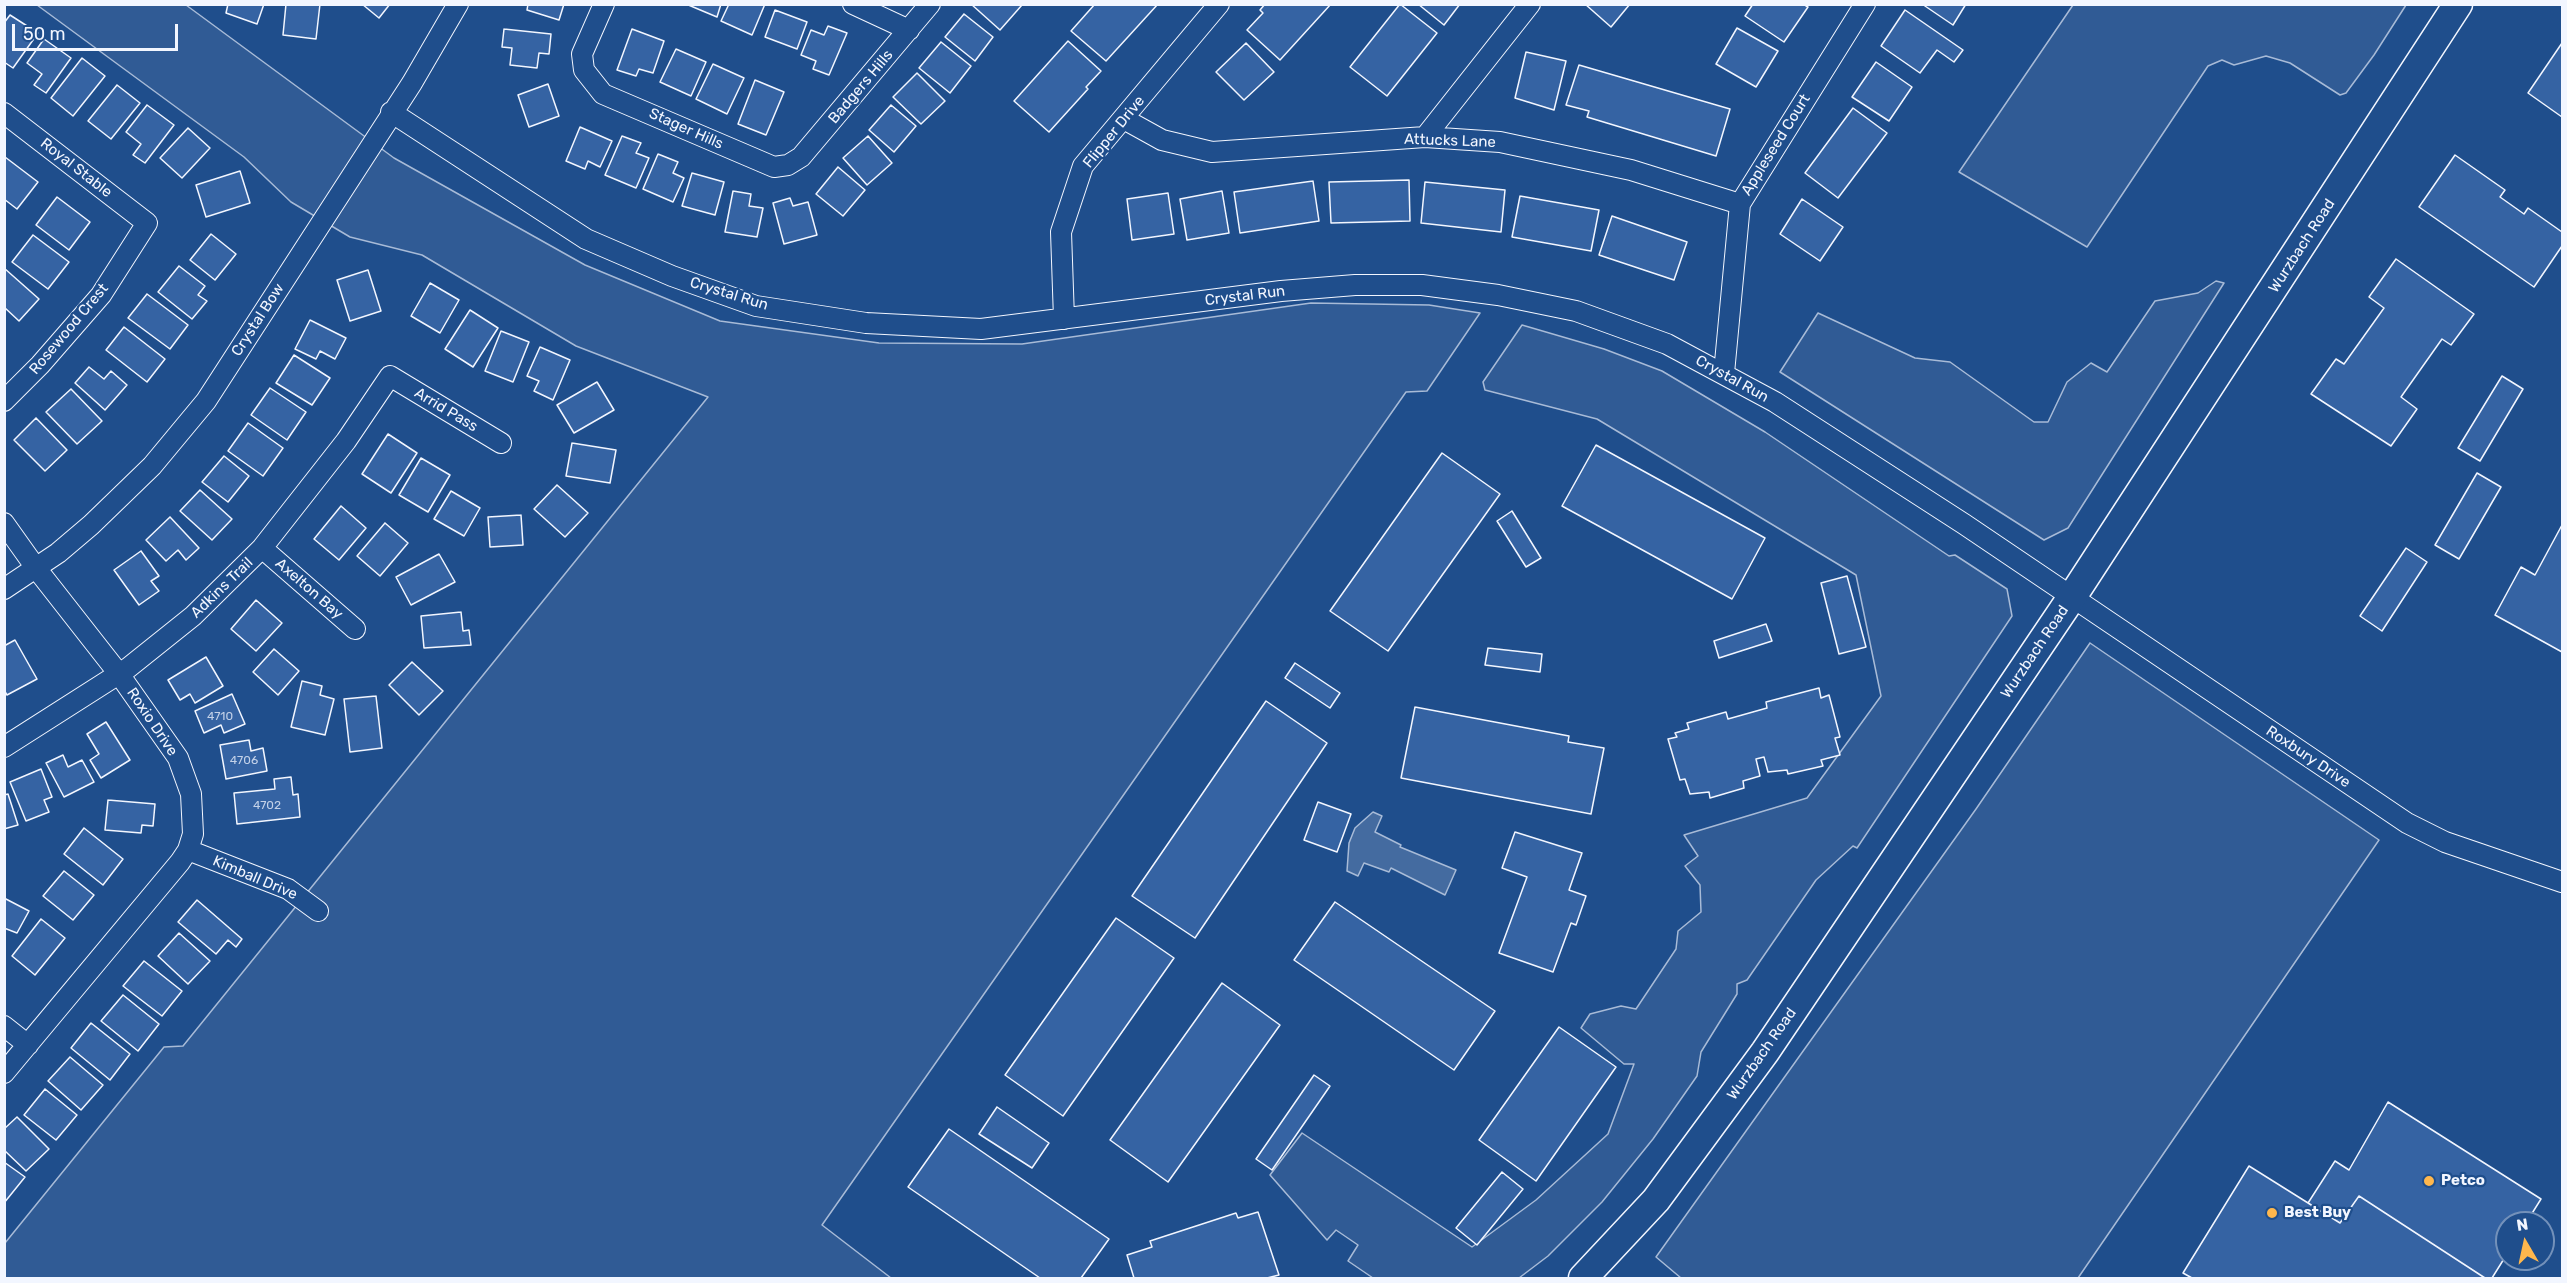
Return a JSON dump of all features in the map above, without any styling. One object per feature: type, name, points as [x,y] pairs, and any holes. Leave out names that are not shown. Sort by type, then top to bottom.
[{"type":"main road","name":"Wurzbach Road","points":[[1583,1278],[1656,1200],[1765,1052],[2072,597],[2458,4]]},
{"type":"street","name":"Crystal Bow","points":[[4,589],[36,568],[91,525],[152,466],[206,401],[391,112],[412,83],[458,4]]},
{"type":"street","name":"Stager Hills","points":[[604,4],[582,54],[584,70],[603,94],[760,163],[774,167],[788,165]]},
{"type":"street","points":[[853,4],[909,30]]},
{"type":"street","name":"Badgers Hills","points":[[788,165],[801,157],[930,4]]},
{"type":"street","name":"Flipper Drive","points":[[1064,319],[1061,232],[1083,166],[1219,4]]},
{"type":"street","points":[[1425,137],[1530,4]]},
{"type":"street","name":"Appleseed Court","points":[[1724,373],[1740,204],[1865,4]]},
{"type":"street","name":"Crystal Run","points":[[391,112],[586,239],[672,276],[756,306],[866,323],[981,329],[1281,291],[1355,285],[1422,285],[1498,295],[1576,311],[1667,344],[1775,402],[2072,597]]},
{"type":"street","name":"Royal Stable","points":[[4,113],[147,223]]},
{"type":"street","name":"Attucks Lane","points":[[1124,119],[1162,140],[1212,152],[1425,137],[1500,142],[1620,168],[1740,204]]},
{"type":"street","name":"Rosewood Crest","points":[[4,401],[40,366],[101,295],[147,223]]},
{"type":"street","name":"Arrid Pass","points":[[390,376],[501,443]]},
{"type":"street","name":"Adkins Trail","points":[[4,747],[119,674],[186,623],[262,548],[346,441],[390,376]]},
{"type":"street","name":"Roxio Drive","points":[[4,523],[36,568],[119,674],[178,758],[191,794],[193,834],[188,850]]},
{"type":"street","name":"Axelton Bay","points":[[262,548],[355,629]]},
{"type":"street","name":"Roxbury Drive","points":[[2072,597],[2407,823],[2445,842],[2562,882]]},
{"type":"street","points":[[4,1073],[188,850]]},
{"type":"street","name":"Kimball Drive","points":[[188,850],[288,889],[318,911]]},
{"type":"street","points":[[4,1026],[28,1045]]},
{"type":"shaded area","points":[[37,5],[186,5],[394,158],[585,265],[720,321],[879,343],[1022,344],[1311,303],[1429,305],[1480,313],[1427,391],[1406,392],[822,1225],[891,1278],[5,1278],[5,1243],[164,1047],[183,1046],[708,397],[576,346],[422,255],[350,237],[291,202],[244,157]]},
{"type":"shaded area","points":[[2073,5],[2406,5],[2374,55],[2346,93],[2340,95],[2290,63],[2266,56],[2234,65],[2222,60],[2208,66],[2087,247],[1959,172]]},
{"type":"shaded area","points":[[2216,281],[2224,283],[2068,528],[2044,540],[1780,372],[1818,313],[1915,358],[1950,362],[2034,422],[2048,422],[2067,382],[2091,363],[2107,372],[2155,301],[2198,293]]},
{"type":"shaded area","points":[[1522,325],[1604,349],[1662,371],[1765,432],[1949,556],[1955,555],[2007,589],[2012,616],[1857,848],[1853,846],[1816,880],[1747,980],[1737,984],[1737,994],[1701,1052],[1697,1076],[1653,1139],[1602,1202],[1548,1256],[1519,1278],[1373,1278],[1348,1261],[1358,1245],[1336,1230],[1327,1240],[1270,1175],[1302,1133],[1472,1247],[1536,1200],[1608,1134],[1634,1064],[1624,1064],[1581,1028],[1590,1014],[1621,1006],[1636,1009],[1676,949],[1678,931],[1701,912],[1700,885],[1685,866],[1698,856],[1684,835],[1807,798],[1881,696],[1856,575],[1597,419],[1485,390],[1483,382]]},
{"type":"shaded area","points":[[2090,643],[2379,840],[2078,1278],[1681,1278],[1656,1257],[1976,809]]},
{"type":"shaded area","points":[[1373,812],[1382,816],[1375,832],[1401,845],[1400,847],[1456,870],[1445,895],[1391,868],[1389,872],[1364,863],[1358,876],[1347,871],[1349,843],[1355,828]]},
{"type":"building","points":[[228,4],[264,4],[257,24],[226,13]]},
{"type":"building","points":[[286,4],[320,4],[316,39],[283,35]]},
{"type":"building","points":[[362,4],[390,4],[379,18]]},
{"type":"building","points":[[528,4],[564,4],[559,20],[527,10]]},
{"type":"building","points":[[686,4],[721,4],[717,17]]},
{"type":"building","points":[[729,4],[765,4],[752,35],[721,21]]},
{"type":"building","points":[[971,4],[1022,4],[1022,5],[1000,30]]},
{"type":"building","points":[[1095,4],[1158,4],[1106,61],[1071,31]]},
{"type":"building","points":[[1265,4],[1331,4],[1280,60],[1247,30],[1263,13],[1260,10]]},
{"type":"building","points":[[1400,4],[1437,33],[1387,96],[1350,67]]},
{"type":"building","points":[[1418,4],[1460,4],[1444,25]]},
{"type":"building","points":[[1585,4],[1630,4],[1611,27]]},
{"type":"building","points":[[1753,4],[1803,4],[1808,7],[1784,42],[1745,16]]},
{"type":"building","points":[[1922,4],[1966,4],[1953,25]]},
{"type":"building","points":[[775,10],[807,22],[797,49],[765,37]]},
{"type":"building","points":[[1905,10],[1963,50],[1954,62],[1937,50],[1920,73],[1881,46]]},
{"type":"building","points":[[964,14],[993,37],[975,61],[945,37]]},
{"type":"building","points":[[10,15],[38,33],[13,68],[4,62],[4,23]]},
{"type":"building","points":[[828,26],[847,33],[829,75],[813,69],[816,61],[801,55],[811,30],[824,35]]},
{"type":"building","points":[[1737,28],[1778,51],[1756,87],[1716,64]]},
{"type":"building","points":[[504,29],[551,34],[549,54],[539,53],[537,68],[510,65],[512,48],[502,47]]},
{"type":"building","points":[[632,29],[664,41],[653,73],[639,69],[636,76],[617,70]]},
{"type":"building","points":[[44,39],[71,58],[46,93],[34,85],[42,74],[27,63]]},
{"type":"building","points":[[1068,41],[1101,71],[1049,132],[1014,101]]},
{"type":"building","points":[[941,42],[971,66],[950,93],[919,68]]},
{"type":"building","points":[[1246,43],[1274,72],[1244,100],[1216,72]]},
{"type":"building","points":[[2562,43],[2562,117],[2528,93]]},
{"type":"building","points":[[676,49],[706,62],[691,96],[660,82]]},
{"type":"building","points":[[1526,52],[1566,61],[1554,110],[1515,98]]},
{"type":"building","points":[[82,58],[105,76],[73,116],[51,98]]},
{"type":"building","points":[[1876,62],[1912,87],[1889,121],[1852,97]]},
{"type":"building","points":[[713,64],[744,78],[727,114],[696,99]]},
{"type":"building","points":[[1579,65],[1730,109],[1716,156],[1587,117],[1589,111],[1566,105]]},
{"type":"building","points":[[917,73],[945,101],[921,124],[893,97]]},
{"type":"building","points":[[755,80],[784,92],[766,135],[738,124]]},
{"type":"building","points":[[548,84],[559,116],[529,127],[518,95]]},
{"type":"building","points":[[117,85],[140,103],[111,139],[88,121]]},
{"type":"building","points":[[147,105],[174,125],[145,163],[133,155],[141,144],[126,132]]},
{"type":"building","points":[[891,105],[916,126],[894,152],[869,130]]},
{"type":"building","points":[[1853,108],[1887,133],[1838,198],[1805,173]]},
{"type":"building","points":[[580,127],[612,141],[600,167],[588,161],[585,169],[566,161]]},
{"type":"building","points":[[188,128],[210,148],[182,178],[160,158]]},
{"type":"building","points":[[622,136],[641,143],[636,153],[649,158],[636,188],[605,175]]},
{"type":"building","points":[[868,136],[892,163],[867,185],[843,158]]},
{"type":"building","points":[[658,154],[678,162],[673,173],[684,178],[673,202],[643,189]]},
{"type":"building","points":[[2455,155],[2505,190],[2500,197],[2524,214],[2528,208],[2562,232],[2562,246],[2534,287],[2419,207]]},
{"type":"building","points":[[5,157],[38,182],[17,209],[4,199]]},
{"type":"building","points":[[838,167],[865,190],[843,216],[816,194]]},
{"type":"building","points":[[240,171],[250,203],[206,217],[196,185]]},
{"type":"building","points":[[692,173],[724,182],[715,215],[682,206]]},
{"type":"building","points":[[1409,180],[1410,221],[1331,223],[1329,182]]},
{"type":"building","points":[[1313,181],[1319,221],[1240,233],[1234,192]]},
{"type":"building","points":[[1425,182],[1505,190],[1501,232],[1421,223]]},
{"type":"building","points":[[733,191],[751,194],[749,206],[763,208],[757,237],[725,232]]},
{"type":"building","points":[[1222,191],[1229,233],[1187,240],[1180,199]]},
{"type":"building","points":[[1168,193],[1174,234],[1132,240],[1127,199]]},
{"type":"building","points":[[1520,196],[1599,210],[1591,251],[1512,237]]},
{"type":"building","points":[[57,197],[90,222],[69,250],[36,225]]},
{"type":"building","points":[[790,198],[793,206],[808,202],[817,235],[784,244],[773,203]]},
{"type":"building","points":[[1802,199],[1843,227],[1820,261],[1780,234]]},
{"type":"building","points":[[1612,216],[1687,242],[1674,280],[1599,255]]},
{"type":"building","points":[[211,234],[236,254],[215,280],[190,260]]},
{"type":"building","points":[[33,235],[69,262],[48,289],[12,262]]},
{"type":"building","points":[[2396,259],[2474,314],[2451,345],[2442,339],[2401,397],[2417,409],[2391,446],[2311,394],[2336,359],[2344,364],[2384,308],[2369,297]]},
{"type":"building","points":[[179,266],[205,286],[198,295],[207,301],[192,319],[158,292]]},
{"type":"building","points":[[4,268],[39,299],[19,321],[4,307]]},
{"type":"building","points":[[368,270],[381,311],[350,321],[337,280]]},
{"type":"building","points":[[430,283],[459,300],[440,333],[411,316]]},
{"type":"building","points":[[147,294],[188,325],[170,349],[128,318]]},
{"type":"building","points":[[470,310],[498,328],[473,367],[445,349]]},
{"type":"building","points":[[310,320],[346,338],[335,359],[320,351],[316,359],[295,349]]},
{"type":"building","points":[[124,327],[165,359],[147,382],[106,350]]},
{"type":"building","points":[[501,331],[529,342],[513,382],[485,371]]},
{"type":"building","points":[[540,347],[570,360],[553,400],[534,391],[539,381],[527,376]]},
{"type":"building","points":[[294,355],[330,378],[312,405],[276,383]]},
{"type":"building","points":[[89,367],[104,379],[111,371],[127,385],[105,410],[75,383]]},
{"type":"building","points":[[2502,376],[2523,389],[2480,461],[2458,448]]},
{"type":"building","points":[[597,382],[614,410],[574,433],[557,405]]},
{"type":"building","points":[[270,388],[306,412],[287,440],[251,415]]},
{"type":"building","points":[[71,389],[102,421],[77,444],[46,412]]},
{"type":"building","points":[[36,418],[67,450],[45,471],[14,440]]},
{"type":"building","points":[[248,423],[283,448],[263,476],[228,451]]},
{"type":"building","points":[[388,434],[417,453],[391,493],[362,474]]},
{"type":"building","points":[[572,443],[616,450],[610,483],[566,476]]},
{"type":"building","points":[[1596,445],[1765,538],[1732,599],[1562,506]]},
{"type":"building","points":[[1442,453],[1500,494],[1388,651],[1330,611]]},
{"type":"building","points":[[224,456],[249,476],[228,502],[202,482]]},
{"type":"building","points":[[421,458],[450,475],[428,512],[399,495]]},
{"type":"building","points":[[2477,473],[2501,487],[2459,559],[2435,545]]},
{"type":"building","points":[[557,485],[588,513],[565,537],[534,509]]},
{"type":"building","points":[[200,490],[232,519],[212,540],[180,511]]},
{"type":"building","points":[[451,491],[480,508],[464,536],[434,519]]},
{"type":"building","points":[[341,506],[366,528],[339,560],[314,539]]},
{"type":"building","points":[[1512,511],[1541,558],[1526,567],[1497,521]]},
{"type":"building","points":[[521,515],[523,545],[490,547],[488,517]]},
{"type":"building","points":[[170,517],[199,548],[186,560],[178,550],[166,561],[146,540]]},
{"type":"building","points":[[385,523],[408,543],[380,576],[357,556]]},
{"type":"building","points":[[2562,525],[2562,652],[2495,615],[2521,567],[2535,575]]},
{"type":"building","points":[[2406,548],[2427,562],[2382,631],[2360,616]]},
{"type":"building","points":[[141,551],[159,576],[151,581],[159,591],[139,605],[114,570]]},
{"type":"building","points":[[439,554],[455,582],[411,605],[396,577]]},
{"type":"building","points":[[1847,576],[1866,647],[1839,654],[1821,583]]},
{"type":"building","points":[[256,600],[282,623],[256,651],[231,629]]},
{"type":"building","points":[[461,612],[463,631],[469,630],[471,645],[424,648],[421,616]]},
{"type":"building","points":[[1766,624],[1772,641],[1719,658],[1714,641]]},
{"type":"building","points":[[15,640],[37,679],[7,695],[4,690],[4,646]]},
{"type":"building","points":[[1488,648],[1542,654],[1540,672],[1485,665]]},
{"type":"building","points":[[274,649],[299,671],[278,695],[253,672]]},
{"type":"building","points":[[206,657],[223,686],[195,703],[190,694],[180,700],[168,680]]},
{"type":"building","points":[[412,662],[443,691],[419,715],[389,685]]},
{"type":"building","points":[[1295,663],[1340,693],[1330,708],[1285,678]]},
{"type":"building","points":[[302,681],[322,686],[320,695],[334,699],[325,735],[291,727]]},
{"type":"building","points":[[1819,688],[1821,698],[1829,695],[1840,737],[1835,738],[1840,755],[1821,760],[1823,766],[1788,774],[1787,770],[1768,772],[1764,757],[1756,759],[1760,776],[1743,781],[1744,788],[1710,798],[1709,792],[1690,794],[1685,779],[1680,780],[1668,739],[1677,737],[1675,733],[1689,729],[1687,723],[1726,712],[1728,719],[1767,708],[1766,702]]},
{"type":"building","points":[[232,694],[245,724],[224,733],[221,725],[204,733],[195,711]]},
{"type":"building","points":[[376,696],[382,748],[350,752],[344,699]]},
{"type":"building","points":[[1266,701],[1327,743],[1195,938],[1132,896]]},
{"type":"building","points":[[1415,707],[1569,736],[1568,742],[1604,748],[1591,814],[1401,778]]},
{"type":"building","points":[[106,722],[130,760],[101,778],[90,760],[99,754],[87,734]]},
{"type":"building","points":[[249,740],[251,751],[263,748],[267,771],[226,779],[220,745]]},
{"type":"building","points":[[63,755],[68,767],[82,760],[94,782],[64,797],[46,763]]},
{"type":"building","points":[[41,769],[52,797],[44,800],[49,812],[26,821],[10,782]]},
{"type":"building","points":[[291,777],[293,795],[298,794],[300,817],[237,824],[234,793],[275,789],[274,779]]},
{"type":"building","points":[[8,794],[18,825],[4,829],[4,795]]},
{"type":"building","points":[[108,800],[155,804],[153,826],[142,825],[141,833],[105,830]]},
{"type":"building","points":[[1318,802],[1351,814],[1337,852],[1304,840]]},
{"type":"building","points":[[84,828],[123,859],[103,885],[64,854]]},
{"type":"building","points":[[1515,832],[1582,853],[1569,890],[1586,896],[1576,925],[1571,923],[1553,972],[1499,953],[1527,877],[1502,868]]},
{"type":"building","points":[[64,871],[94,895],[73,920],[43,896]]},
{"type":"building","points":[[4,898],[29,911],[17,933],[4,928]]},
{"type":"building","points":[[197,900],[242,939],[236,947],[228,940],[216,954],[178,922]]},
{"type":"building","points":[[1335,902],[1495,1011],[1454,1070],[1294,960]]},
{"type":"building","points":[[1116,918],[1174,958],[1063,1116],[1005,1075]]},
{"type":"building","points":[[41,919],[65,938],[35,975],[12,956]]},
{"type":"building","points":[[179,933],[210,961],[188,984],[158,956]]},
{"type":"building","points":[[144,961],[182,991],[162,1016],[123,986]]},
{"type":"building","points":[[1222,983],[1280,1025],[1168,1182],[1110,1140]]},
{"type":"building","points":[[123,995],[159,1024],[138,1051],[101,1021]]},
{"type":"building","points":[[91,1023],[130,1054],[110,1080],[71,1048]]},
{"type":"building","points":[[1559,1027],[1616,1067],[1536,1181],[1479,1140]]},
{"type":"building","points":[[70,1057],[103,1085],[81,1110],[48,1081]]},
{"type":"building","points":[[1314,1075],[1330,1086],[1272,1170],[1256,1159]]},
{"type":"building","points":[[45,1089],[77,1115],[56,1140],[24,1115]]},
{"type":"building","points":[[2388,1102],[2541,1199],[2534,1211],[2495,1211],[2496,1271],[2492,1278],[2485,1278],[2359,1196],[2340,1223],[2308,1203],[2335,1161],[2349,1170]]},
{"type":"building","points":[[997,1107],[1049,1143],[1032,1168],[979,1134]]},
{"type":"building","points":[[17,1117],[49,1149],[26,1171],[4,1150],[4,1129]]},
{"type":"building","points":[[949,1129],[1109,1239],[1081,1278],[1040,1278],[908,1187]]},
{"type":"building","points":[[4,1162],[25,1177],[4,1203]]},
{"type":"building","name":"Best Buy","points":[[2249,1166],[2340,1223],[2359,1196],[2485,1278],[2192,1278],[2183,1273]]},
{"type":"building","points":[[1502,1172],[1523,1189],[1477,1245],[1456,1228]]},
{"type":"building","points":[[1258,1212],[1279,1275],[1267,1278],[1134,1278],[1127,1255],[1152,1247],[1150,1241],[1236,1213],[1238,1218]]},
{"type":"place","name":"Petco","points":[[2429,1181]]},
{"type":"place","name":"Best Buy","points":[[2272,1213]]}]
